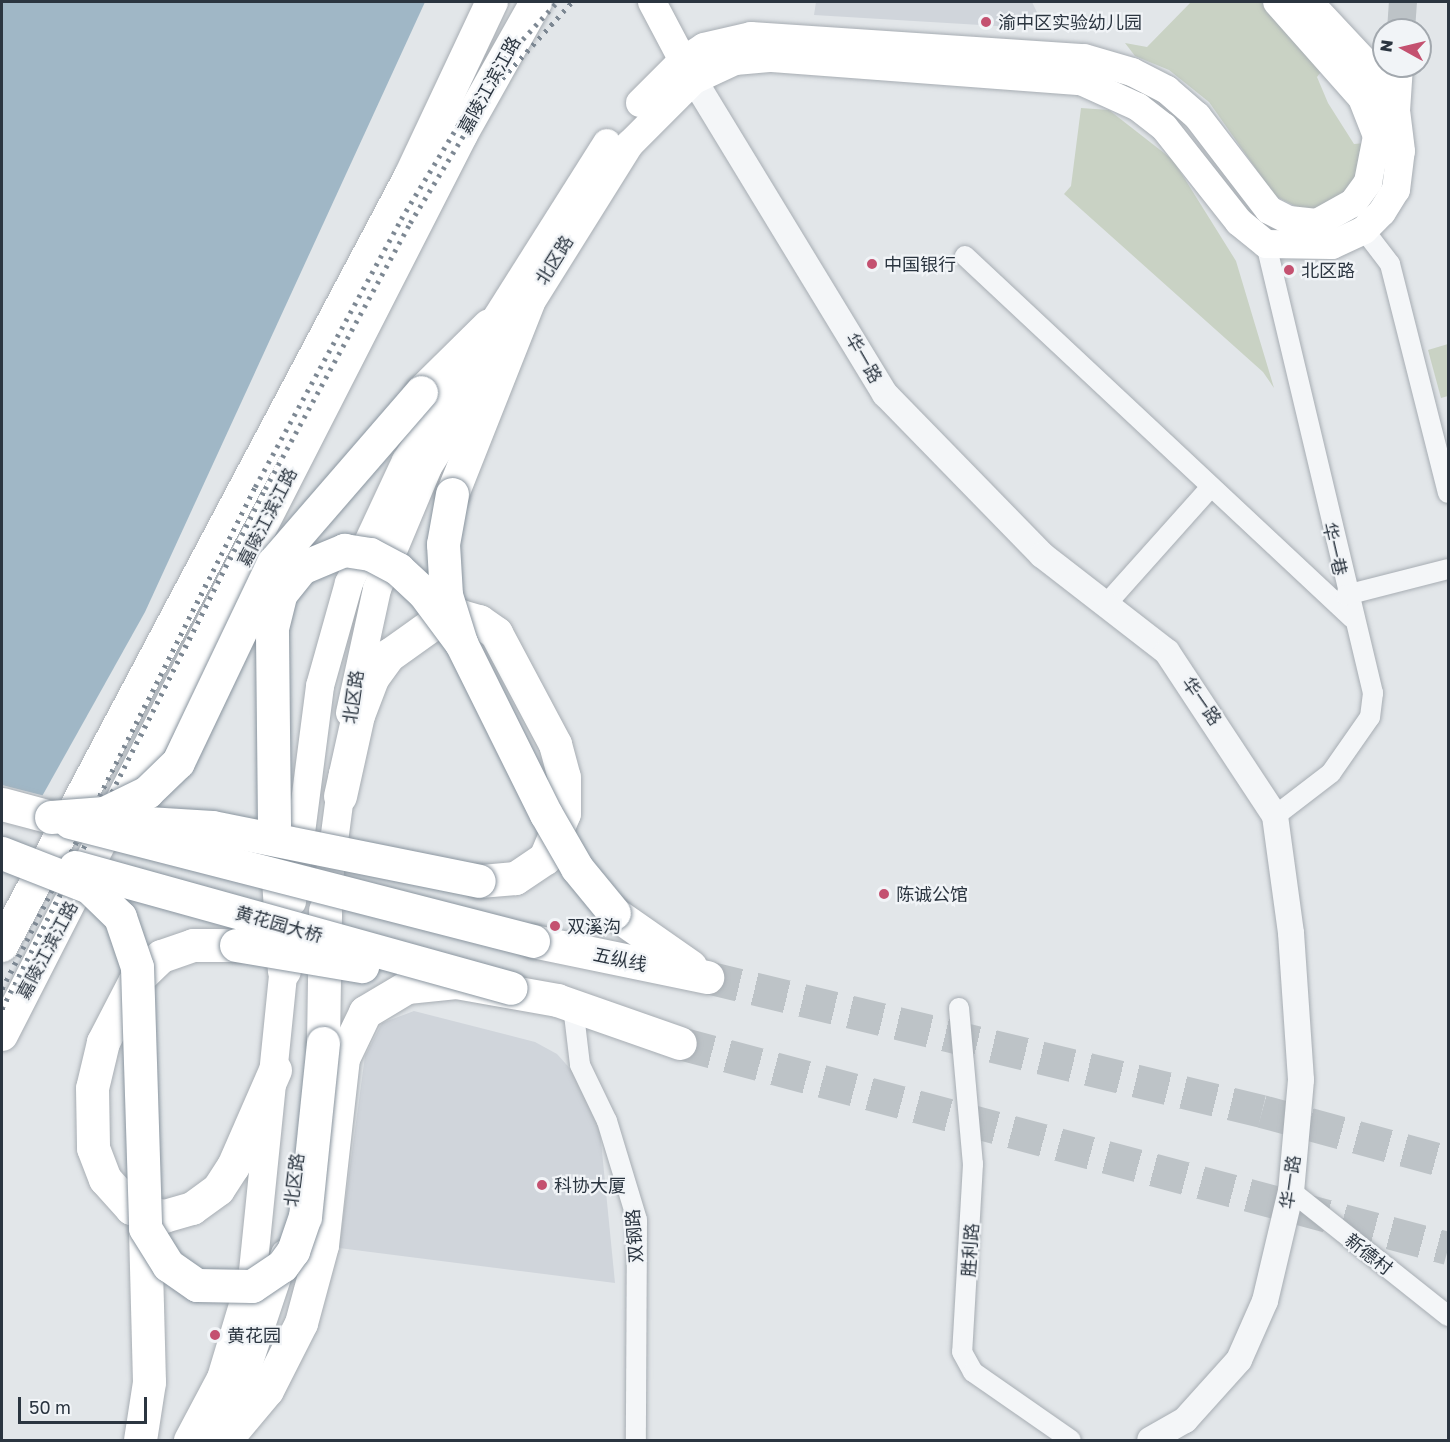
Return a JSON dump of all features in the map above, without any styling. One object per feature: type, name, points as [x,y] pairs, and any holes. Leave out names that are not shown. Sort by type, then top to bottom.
[{"type":"highway","points":[[461,643],[446,595],[443,544],[452,494],[528,302]]},
{"type":"highway","points":[[51,817],[104,813],[147,792],[178,762],[273,563],[421,392],[489,325]]},
{"type":"highway","points":[[284,971],[274,825],[272,628],[281,593],[301,568],[344,550],[370,554],[398,569],[423,592],[461,643]]},
{"type":"highway","points":[[2,804],[51,817],[212,827],[479,881],[515,878],[545,858],[564,813],[564,777],[555,744],[496,633],[479,621],[461,616],[431,625],[389,655],[372,678],[358,715],[340,796]]},
{"type":"highway","name":"五纵线","points":[[51,817],[533,941],[707,977],[614,913],[577,868],[546,814],[461,643]]},
{"type":"highway","name":"黄花园大桥","points":[[2,846],[565,1003]]},
{"type":"highway","points":[[2,854],[89,887],[113,908],[131,942],[137,967],[149,1382],[140,1440]]},
{"type":"highway","points":[[145,1228],[168,1265],[197,1285],[252,1286],[282,1266],[305,1217],[323,1043],[325,910]]},
{"type":"highway","points":[[275,1070],[246,1144],[218,1189],[192,1208],[164,1216],[131,1208],[105,1179],[93,1148],[92,1088],[103,1042],[134,982],[161,956],[193,945],[236,945],[456,982],[510,988]]},
{"type":"highway","points":[[225,1440],[286,1358],[310,1293],[322,1245],[343,1058],[352,1032],[365,1012],[406,987],[456,982]]},
{"type":"highway","points":[[565,1003],[680,1044]]},
{"type":"main road","name":"嘉陵江滨江路","points":[[2,946],[409,178],[492,2]]},
{"type":"main road","name":"嘉陵江滨江路","points":[[2,1035],[462,134],[536,2]]},
{"type":"main road","points":[[652,2],[687,71]]},
{"type":"main road","name":"北区路","points":[[1277,2],[1380,80]]},
{"type":"main road","name":"北区路","points":[[189,1440],[220,1377],[253,1271],[284,971],[326,651],[365,545],[406,461],[489,325],[613,133],[726,39],[751,36],[1084,58],[1167,90],[1197,116],[1269,210],[1288,220],[1317,223],[1353,203],[1368,182],[1377,136],[1380,80],[1309,2]]},
{"type":"main road","name":"北区路","points":[[213,1440],[244,1377],[284,1267],[352,691],[377,589],[428,467],[528,302],[630,144],[687,71],[772,58],[1081,81],[1138,107],[1164,127],[1239,222],[1266,244]]},
{"type":"main road","points":[[1266,244],[1332,245],[1364,230],[1396,190],[1401,151],[1396,113],[1380,80]]},
{"type":"main road","points":[[365,545],[380,533],[390,536],[377,589]]},
{"type":"street","name":"华一路","points":[[687,71],[885,394],[1042,555],[1109,601],[1167,652],[1275,816],[1291,933],[1301,1080],[1291,1191],[1265,1301],[1239,1360],[1185,1420],[1150,1440]]},
{"type":"street","points":[[1364,230],[1390,264],[1449,493]]},
{"type":"street","name":"华一巷","points":[[1266,244],[1346,595],[1373,693],[1370,717],[1331,773],[1275,816]]},
{"type":"street","points":[[964,256],[1352,618]]},
{"type":"street","points":[[1109,601],[1211,487]]},
{"type":"street","points":[[1346,595],[1449,569]]},
{"type":"street","name":"双钢路","points":[[565,1003],[580,1065],[607,1121],[637,1220],[636,1440]]},
{"type":"street","name":"胜利路","points":[[959,1008],[973,1164],[962,1352],[973,1372],[1071,1440]]},
{"type":"street","name":"新德村","points":[[1291,1191],[1449,1316]]},
{"type":"shaded area","name":"渝中区实验幼儿园","points":[[816,2],[1032,2],[1045,29],[814,15]]},
{"type":"shaded area","points":[[414,1011],[535,1042],[557,1054],[574,1073],[599,1121],[615,1283],[339,1248],[365,1056],[382,1023]]},
{"type":"green space","points":[[1191,2],[1264,2],[1324,68],[1317,77],[1328,103],[1354,144],[1365,143],[1352,188],[1320,208],[1303,210],[1275,196],[1209,102],[1169,70],[1135,56],[1125,43],[1147,47]]},
{"type":"green space","points":[[1081,108],[1109,110],[1173,160],[1236,261],[1274,388],[1263,372],[1064,194],[1071,186]]},
{"type":"green space","points":[[1448,344],[1448,396],[1441,398],[1428,350]]},
{"type":"water","points":[[2,2],[425,2],[145,612],[2,868]]},
{"type":"pier","points":[[2,785],[45,796],[2,871]]},
{"type":"tunnel","points":[[1402,18],[1403,2]]},
{"type":"tunnel","points":[[707,977],[1262,1111],[1448,1162]]},
{"type":"tunnel","points":[[680,1043],[1448,1248]]},
{"type":"railway","points":[[2,989],[255,487],[401,219],[486,79],[557,2]]},
{"type":"railway","points":[[2,1009],[265,489],[410,223],[490,92],[572,2]]},
{"type":"place","name":"渝中区实验幼儿园","points":[[986,22]]},
{"type":"place","name":"中国银行","points":[[872,264]]},
{"type":"place","name":"北区路","points":[[1289,270]]},
{"type":"place","name":"陈诚公馆","points":[[884,894]]},
{"type":"place","name":"双溪沟","points":[[555,926]]},
{"type":"place","name":"科协大厦","points":[[542,1185]]},
{"type":"place","name":"黄花园","points":[[215,1335]]}]
